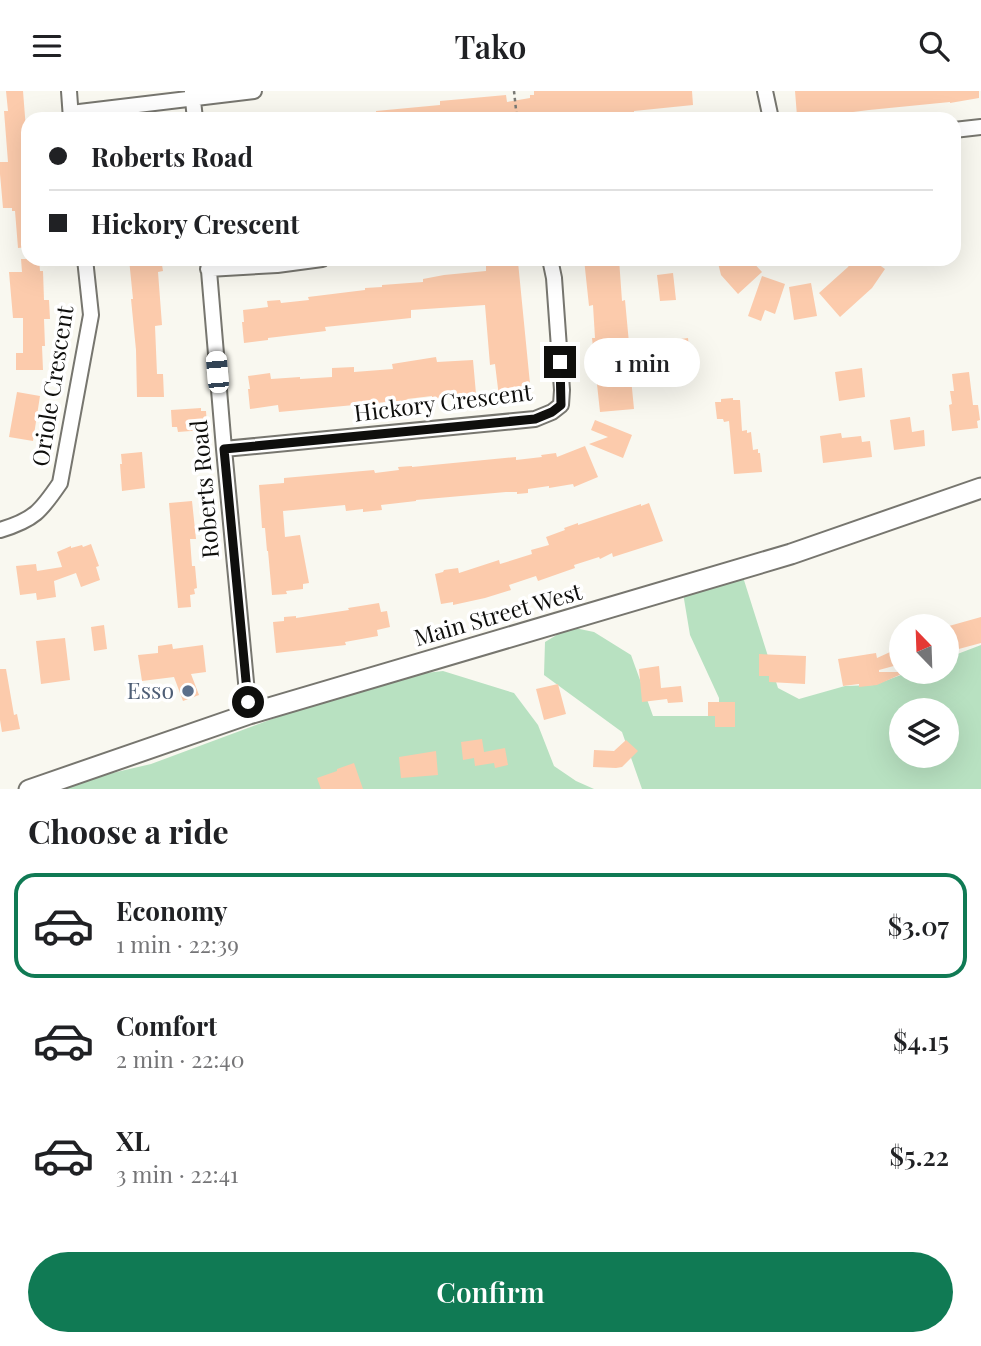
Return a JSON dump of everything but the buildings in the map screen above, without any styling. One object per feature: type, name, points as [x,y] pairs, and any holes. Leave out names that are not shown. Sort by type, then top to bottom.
[{"type":"main road","name":"Main Street West","points":[[29,789],[249,714],[791,554],[981,488]]},
{"type":"street","points":[[69,91],[71,112]]},
{"type":"street","points":[[93,112],[192,94],[254,91]]},
{"type":"street","points":[[765,91],[770,112]]},
{"type":"street","points":[[192,94],[194,112]]},
{"type":"street","points":[[961,129],[981,127]]},
{"type":"street","name":"Oriole Crescent","points":[[0,530],[27,520],[45,505],[60,483],[91,315],[86,266]]},
{"type":"street","name":"Roberts Road","points":[[208,266],[249,714]]},
{"type":"street","name":"Hickory Crescent","points":[[224,449],[535,419],[552,412],[561,405],[562,390],[551,266]]},
{"type":"path","points":[[514,91],[516,112]]},
{"type":"green space","points":[[743,577],[778,688],[799,699],[845,686],[874,685],[889,679],[889,684],[959,684],[959,653],[981,645],[981,789],[642,789],[622,732],[544,675],[545,642],[570,627],[594,632],[631,655],[653,716],[710,716],[719,710],[719,698],[690,635],[683,593]]},
{"type":"green space","points":[[443,671],[514,693],[538,725],[554,766],[594,789],[63,789],[95,777],[151,764],[382,678]]},
{"type":"place","name":"Esso","points":[[188,691]]},
{"type":"route","points":[[248,702],[224,449],[535,419],[561,405],[560,362]]}]
